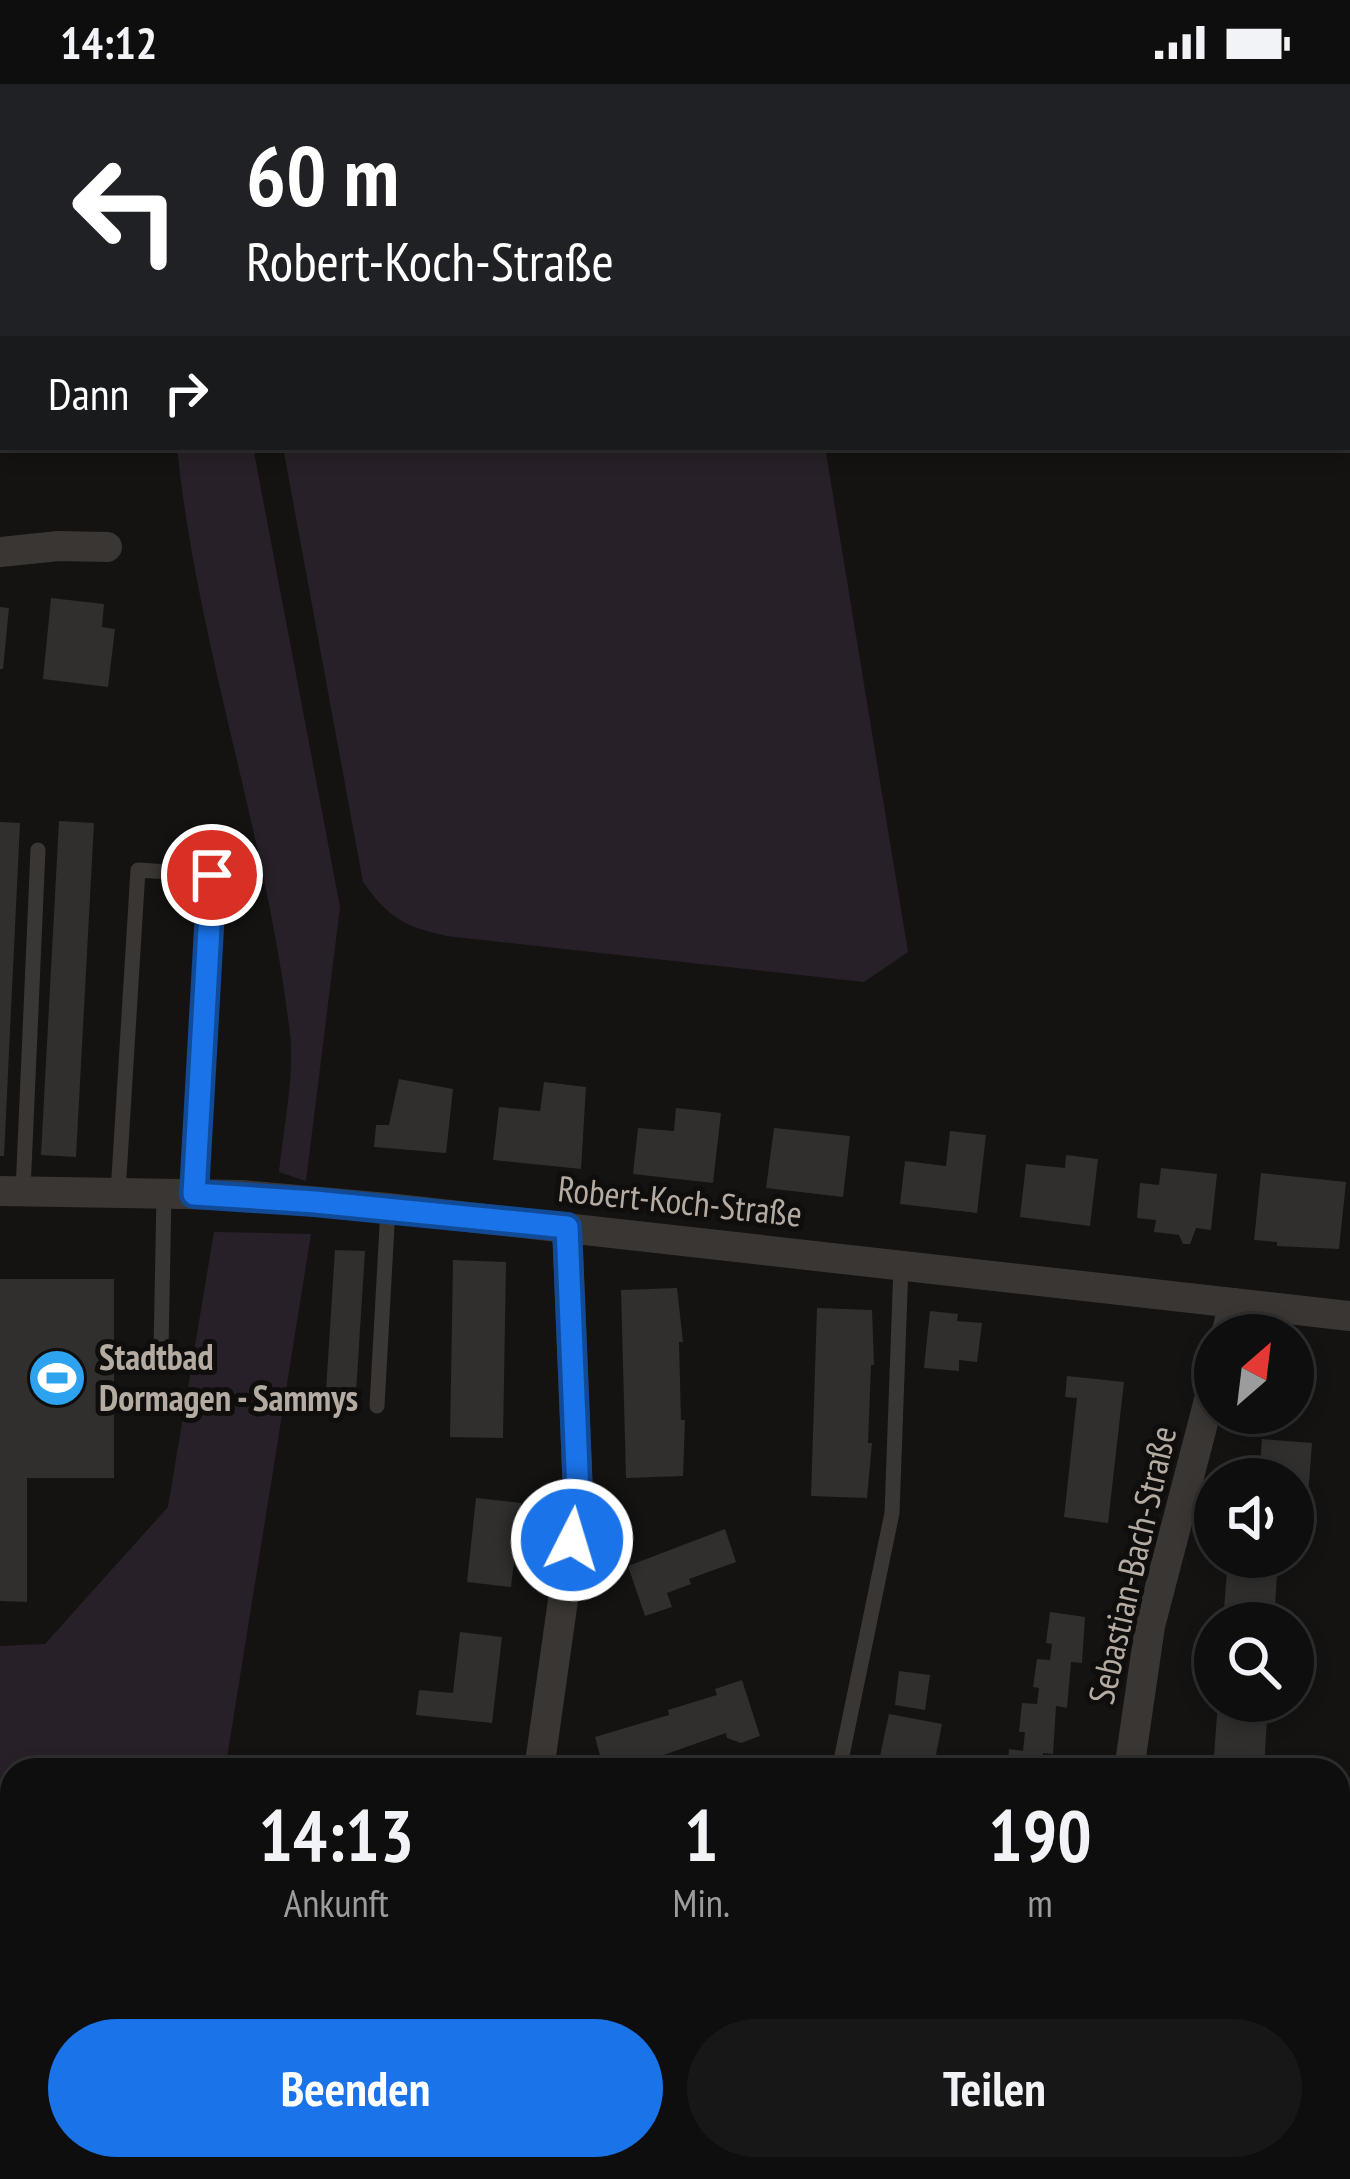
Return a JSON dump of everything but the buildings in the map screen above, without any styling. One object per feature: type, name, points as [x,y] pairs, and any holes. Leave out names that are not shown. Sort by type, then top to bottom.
[{"type":"street","points":[[0,552],[59,546],[106,548]]},
{"type":"street","name":"Robert-Koch-Straße","points":[[11,1191],[179,1194],[388,1208],[1350,1316]]},
{"type":"street","points":[[541,1758],[578,1494],[567,1227]]},
{"type":"street","points":[[1231,1314],[1234,1303]]},
{"type":"street","name":"Sebastian-Bach-Straße","points":[[1131,1758],[1150,1626],[1200,1434]]},
{"type":"lane","points":[[11,1191],[38,850]]},
{"type":"lane","points":[[118,1193],[138,870],[212,875],[161,1351]]},
{"type":"lane","points":[[377,1406],[388,1208]]},
{"type":"lane","points":[[841,1758],[892,1513],[901,1265]]},
{"type":"shaded area","points":[[177,450],[254,450],[340,907],[306,1181],[279,1172],[290,1085],[290,1034],[265,887],[187,521]]},
{"type":"shaded area","points":[[284,450],[825,450],[908,952],[864,982],[447,936],[419,929],[389,912],[363,882]]},
{"type":"shaded area","points":[[214,1232],[311,1234],[227,1758],[0,1758],[0,1646],[45,1644],[168,1507]]},
{"type":"place","name":"Stadtbad Dormagen - Sammys","points":[[57,1378]]},
{"type":"route","points":[[212,875],[194,1194],[567,1227],[578,1494],[572,1540]]}]
